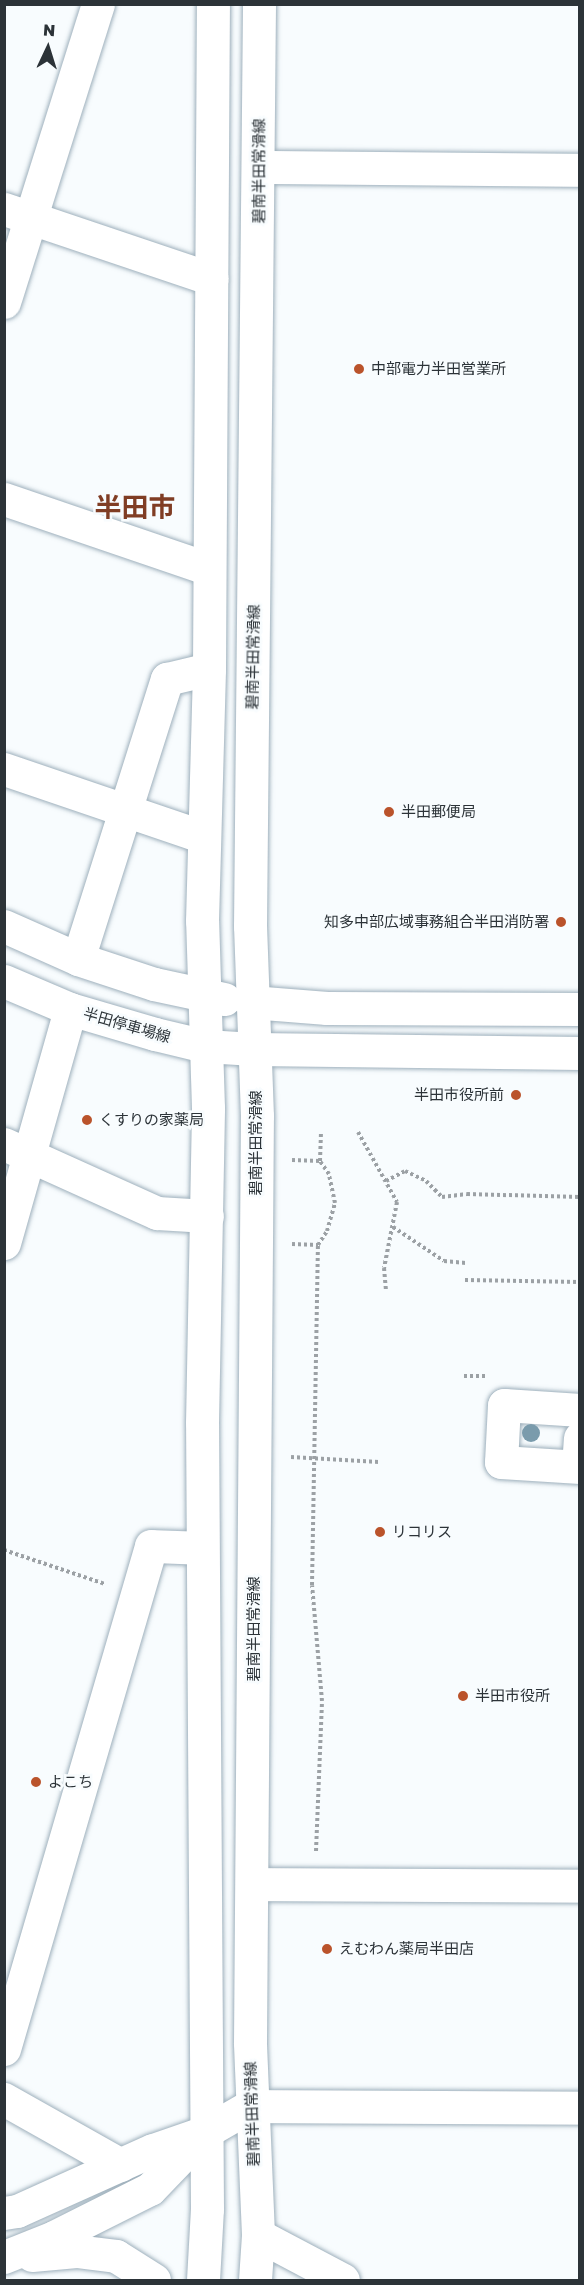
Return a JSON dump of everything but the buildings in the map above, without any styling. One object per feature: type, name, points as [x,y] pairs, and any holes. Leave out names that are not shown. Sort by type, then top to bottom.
[{"type":"main road","points":[[4,302],[18,212],[98,4]]},
{"type":"main road","points":[[203,2280],[205,2132],[202,1548],[207,1216],[203,997],[204,837],[209,669],[207,568],[212,279],[213,4]]},
{"type":"main road","name":"碧南半田常滑線","points":[[255,2280],[258,2235],[250,2106],[257,1116],[251,1002],[260,167],[259,4]]},
{"type":"main road","points":[[260,167],[579,170]]},
{"type":"main road","points":[[18,212],[212,279]]},
{"type":"main road","points":[[4,499],[207,568]]},
{"type":"main road","points":[[78,959],[123,810],[167,679],[209,669]]},
{"type":"main road","points":[[4,769],[204,837]]},
{"type":"main road","points":[[4,926],[78,959],[203,997],[327,1008],[579,1009]]},
{"type":"main road","name":"半田停車場線","points":[[4,981],[70,1009],[205,1046],[254,1049],[579,1053]]},
{"type":"main road","points":[[4,1243],[17,1150],[70,1009]]},
{"type":"main road","points":[[17,1150],[157,1213],[207,1216]]},
{"type":"main road","points":[[579,1410],[504,1405],[501,1462],[579,1457]]},
{"type":"main road","points":[[4,2049],[151,1546],[202,1548]]},
{"type":"main road","points":[[252,1884],[579,1887]]},
{"type":"main road","points":[[4,2099],[121,2165]]},
{"type":"main road","points":[[4,2212],[17,2211],[121,2165],[205,2132],[250,2106],[579,2108]]},
{"type":"main road","points":[[4,2257],[54,2237],[150,2189],[205,2132]]},
{"type":"main road","points":[[258,2235],[343,2280]]},
{"type":"main road","points":[[4,2257],[76,2251],[116,2256],[154,2280]]},
{"type":"path","points":[[357,1132],[397,1202],[384,1268],[386,1291]]},
{"type":"path","points":[[316,1858],[322,1701],[312,1585],[318,1245],[327,1231],[335,1203],[329,1174],[320,1161],[321,1134]]},
{"type":"path","points":[[292,1160],[320,1161]]},
{"type":"path","points":[[386,1181],[405,1171],[426,1181],[442,1197],[466,1194],[579,1197]]},
{"type":"path","points":[[393,1227],[444,1261],[466,1263]]},
{"type":"path","points":[[292,1244],[318,1245]]},
{"type":"path","points":[[465,1280],[579,1282]]},
{"type":"path","points":[[291,1456],[379,1462]]},
{"type":"path","points":[[4,1551],[26,1561],[137,1594]]},
{"type":"place","name":"中部電力半田営業所","points":[[359,369]]},
{"type":"place","name":"半田郵便局","points":[[389,812]]},
{"type":"place","name":"知多中部広域事務組合半田消防署","points":[[561,922]]},
{"type":"place","name":"半田市役所前","points":[[516,1095]]},
{"type":"place","name":"くすりの家薬局","points":[[87,1120]]},
{"type":"place","name":"リコリス","points":[[380,1532]]},
{"type":"place","name":"半田市役所","points":[[463,1696]]},
{"type":"place","name":"よこち","points":[[36,1782]]},
{"type":"place","name":"えむわん薬局半田店","points":[[327,1949]]},
{"type":"district","name":"半田市","points":[[135,508]]}]
